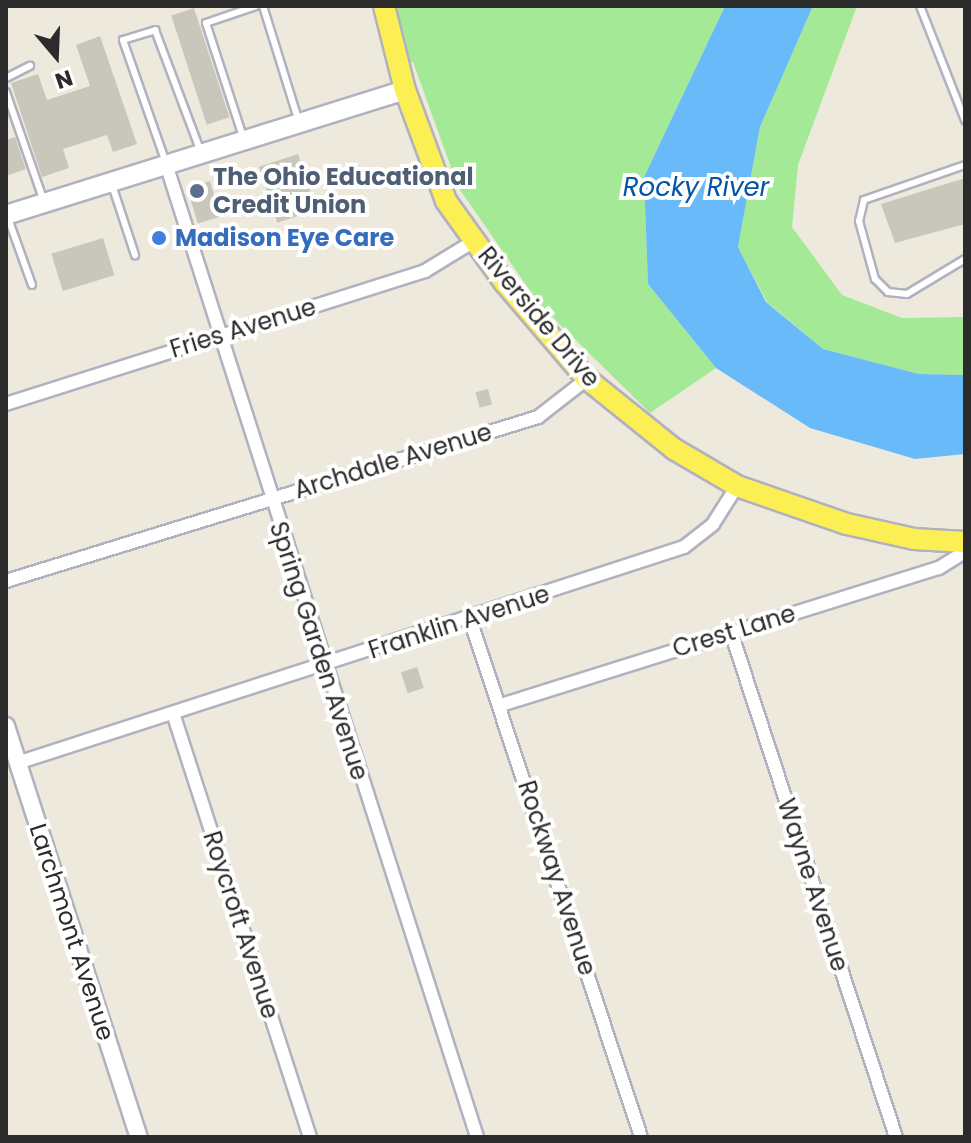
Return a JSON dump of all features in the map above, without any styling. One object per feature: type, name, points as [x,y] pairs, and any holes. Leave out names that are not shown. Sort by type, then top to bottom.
[{"type":"main road","name":"Riverside Drive","points":[[384,6],[405,90],[446,201],[474,241],[587,379],[674,449],[737,486],[847,524],[914,539],[965,542]]},
{"type":"main road","points":[[7,215],[405,90]]},
{"type":"street","name":"Spring Garden Avenue","points":[[166,164],[269,498],[477,1137]]},
{"type":"street","name":"Fries Avenue","points":[[6,404],[425,271],[474,241]]},
{"type":"street","name":"Archdale Avenue","points":[[6,581],[538,417],[587,379]]},
{"type":"street","name":"Franklin Avenue","points":[[17,763],[324,667],[684,547],[713,524],[737,486]]},
{"type":"street","name":"Crest Lane","points":[[501,705],[939,568],[965,552]]},
{"type":"street","name":"Rockway Avenue","points":[[470,619],[501,705],[641,1137]]},
{"type":"street","name":"Wayne Avenue","points":[[731,632],[896,1137]]},
{"type":"street","name":"Roycroft Avenue","points":[[173,713],[310,1137]]},
{"type":"street","name":"Larchmont Avenue","points":[[6,726],[139,1137]]},
{"type":"lane","points":[[244,140],[206,23],[256,6]]},
{"type":"lane","points":[[263,6],[299,123]]},
{"type":"lane","points":[[920,6],[965,120]]},
{"type":"lane","points":[[166,164],[123,40],[155,30],[201,153]]},
{"type":"lane","points":[[6,78],[30,66]]},
{"type":"lane","points":[[6,92],[44,203]]},
{"type":"lane","points":[[965,165],[864,200],[859,221],[875,279],[888,292],[907,294],[965,259]]},
{"type":"lane","points":[[111,181],[135,255]]},
{"type":"lane","points":[[7,215],[32,285]]},
{"type":"green space","points":[[385,6],[725,6],[644,177],[648,284],[716,368],[650,413],[540,305],[458,187],[413,62],[400,66]]},
{"type":"green space","points":[[813,6],[857,6],[798,165],[792,227],[842,295],[902,318],[965,317],[965,375],[919,374],[823,349],[767,302],[738,247],[760,127]]},
{"type":"water","name":"Rocky River","points":[[725,6],[813,6],[760,127],[738,247],[766,302],[823,349],[919,374],[965,375],[965,454],[915,459],[810,428],[716,368],[648,284],[644,177]]},
{"type":"building","points":[[194,8],[230,117],[207,125],[171,15]]},
{"type":"building","points":[[100,36],[137,144],[113,152],[107,135],[63,149],[69,168],[42,177],[11,83],[38,74],[47,100],[90,86],[76,45]]},
{"type":"building","points":[[15,137],[26,169],[6,176],[6,140]]},
{"type":"building","points":[[298,154],[316,210],[277,223],[259,167]]},
{"type":"building","points":[[965,178],[965,224],[895,243],[881,204]]},
{"type":"building","points":[[210,181],[221,216],[198,223],[187,188]]},
{"type":"building","points":[[103,238],[114,275],[63,291],[51,254]]},
{"type":"building","points":[[488,389],[492,404],[480,408],[475,392]]},
{"type":"building","points":[[417,667],[424,688],[408,693],[401,672]]},
{"type":"place","name":"The Ohio Educational Credit Union","points":[[197,191]]},
{"type":"place","name":"Madison Eye Care","points":[[159,238]]}]
